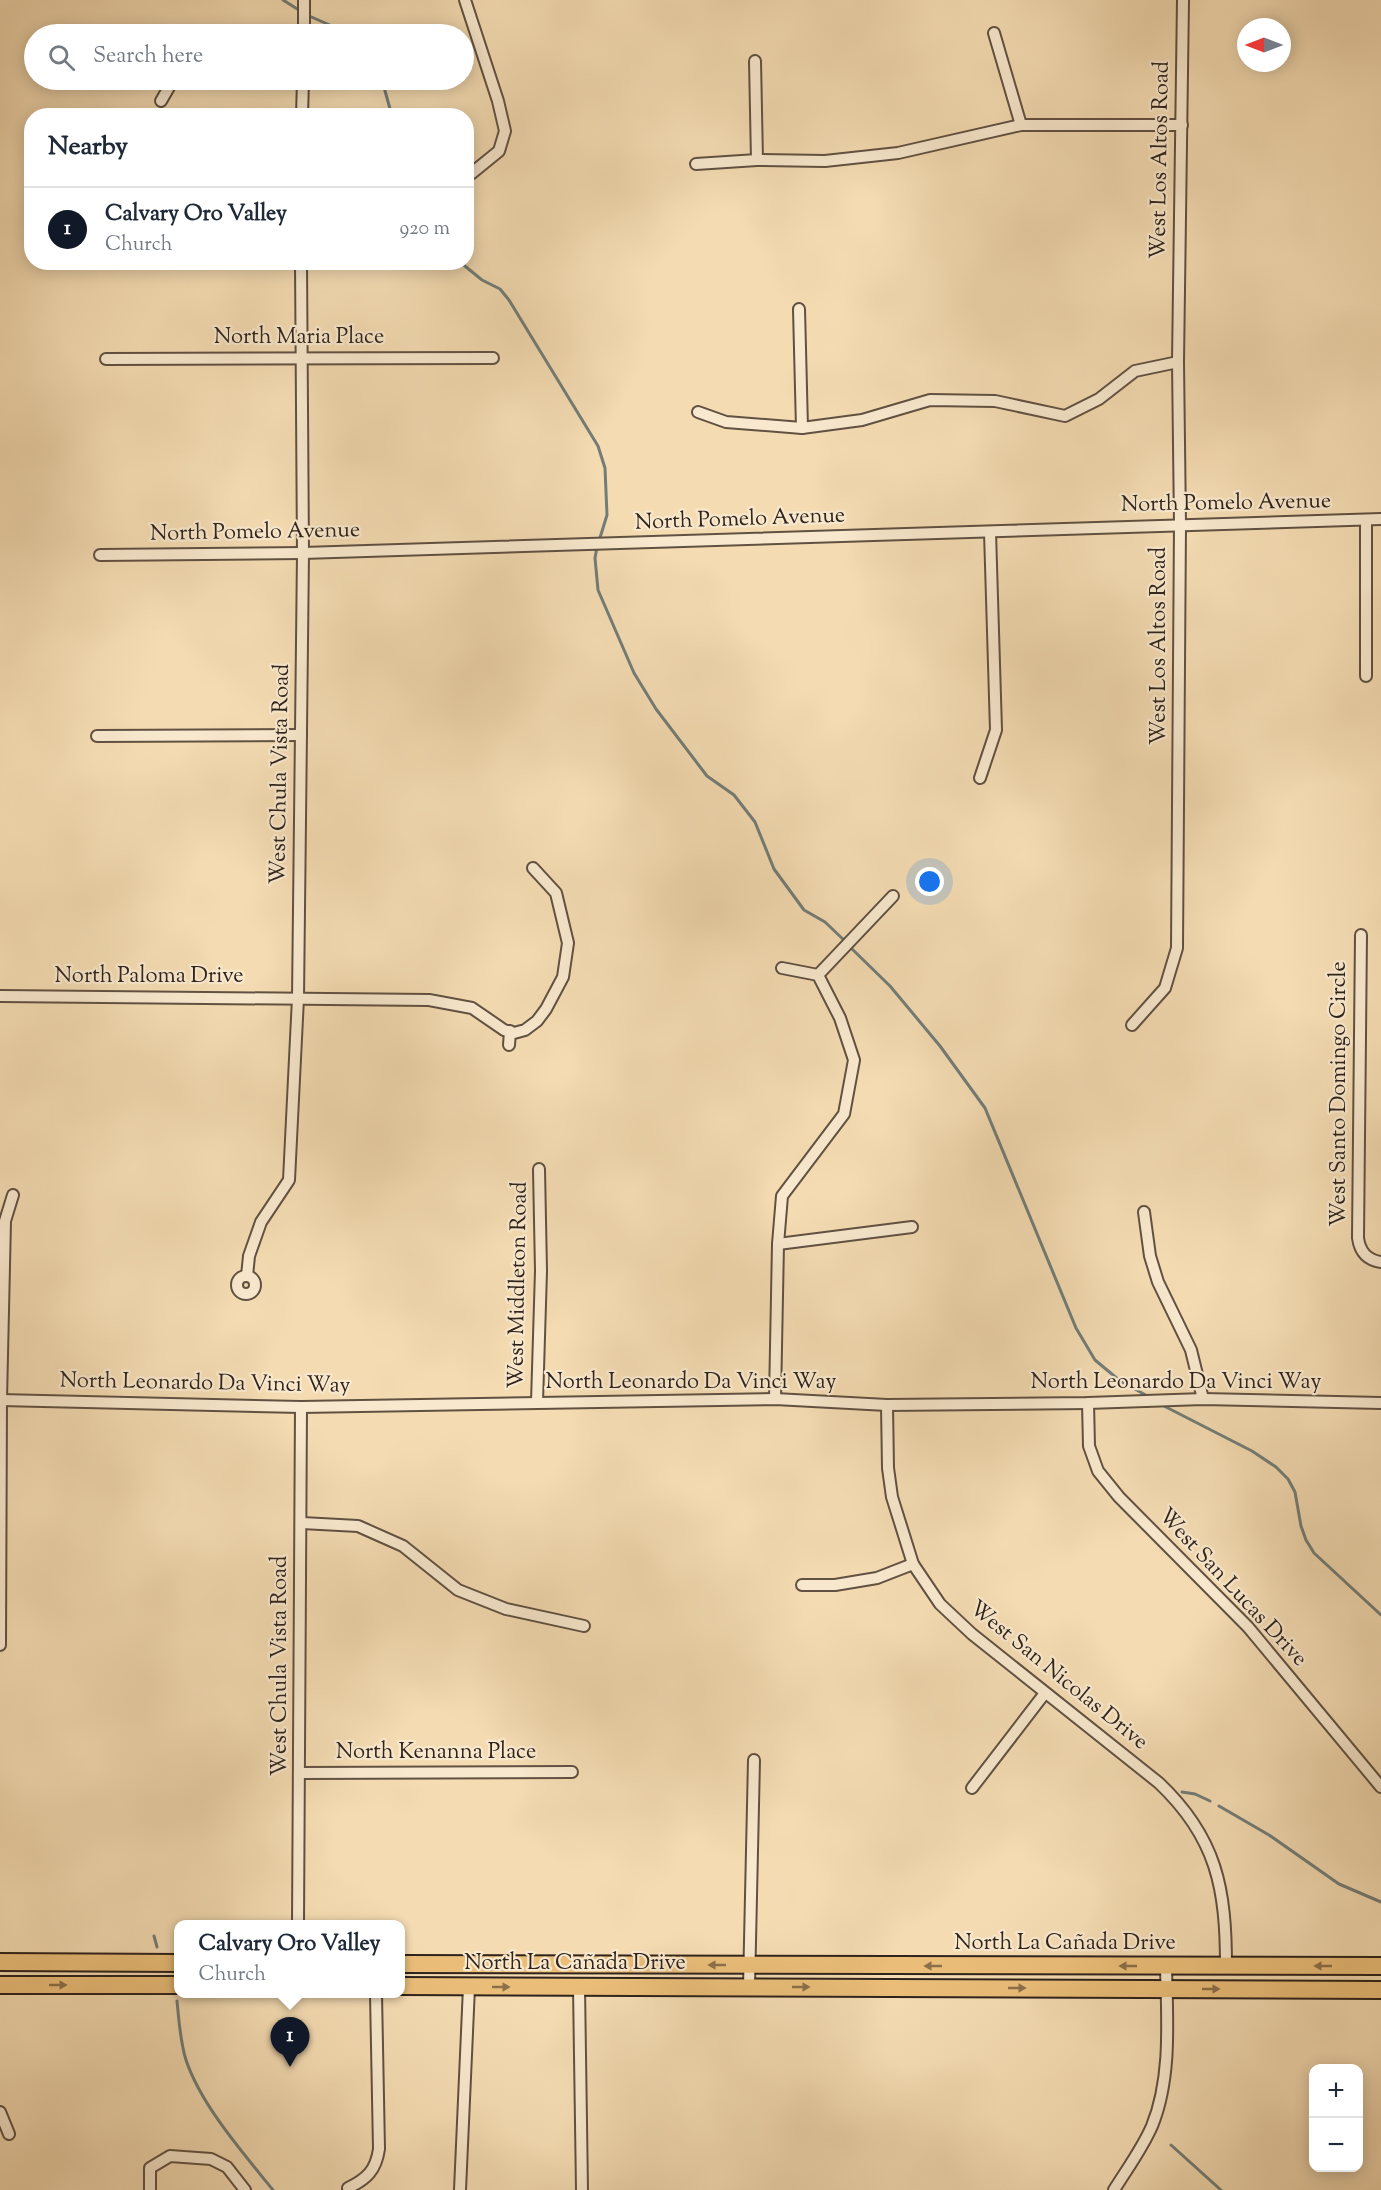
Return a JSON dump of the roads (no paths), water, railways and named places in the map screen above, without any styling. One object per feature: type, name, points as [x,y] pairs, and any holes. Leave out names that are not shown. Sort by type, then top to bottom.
[{"type":"main road","points":[[0,1962],[174,1963]]},
{"type":"main road","name":"North La Cañada Drive","points":[[405,1964],[1381,1966]]},
{"type":"main road","points":[[0,1984],[174,1985]]},
{"type":"main road","name":"North La Cañada Drive","points":[[405,1986],[1381,1990]]},
{"type":"street","points":[[304,0],[304,24]]},
{"type":"street","points":[[465,0],[473,24]]},
{"type":"street","name":"West Los Altos Road","points":[[1132,1025],[1165,988],[1178,948],[1180,524],[1178,362],[1183,0]]},
{"type":"street","points":[[474,27],[498,100],[505,131],[500,151],[474,171]]},
{"type":"street","points":[[994,33],[1021,125]]},
{"type":"street","points":[[755,61],[757,160]]},
{"type":"street","points":[[161,101],[167,90]]},
{"type":"street","points":[[302,108],[303,90]]},
{"type":"street","points":[[696,164],[757,160],[825,161],[898,153],[1021,125],[1182,125]]},
{"type":"street","name":"West Chula Vista Road","points":[[247,1276],[249,1256],[261,1222],[289,1180],[298,998],[303,553],[301,270]]},
{"type":"street","points":[[799,309],[802,428]]},
{"type":"street","name":"North Maria Place","points":[[106,359],[493,358]]},
{"type":"street","points":[[698,412],[726,422],[802,428],[862,420],[930,400],[995,401],[1065,416],[1099,399],[1136,371],[1178,362]]},
{"type":"street","name":"North Pomelo Avenue","points":[[100,555],[303,553],[1381,519]]},
{"type":"street","points":[[1366,520],[1366,676]]},
{"type":"street","points":[[980,778],[996,730],[990,532]]},
{"type":"street","points":[[97,736],[301,735]]},
{"type":"street","points":[[509,1045],[510,1031],[514,1033],[525,1030],[537,1021],[546,1009],[563,977],[568,943],[556,893],[533,868]]},
{"type":"street","points":[[818,975],[893,896]]},
{"type":"street","name":"West Santo Domingo Circle","points":[[1360,935],[1359,1255],[1381,1262]]},
{"type":"street","points":[[782,968],[818,975]]},
{"type":"street","points":[[775,1399],[778,1244],[782,1196],[844,1114],[855,1060],[840,1018],[818,975]]},
{"type":"street","name":"North Paloma Drive","points":[[0,996],[429,1000],[472,1008],[510,1031]]},
{"type":"street","name":"West Middleton Road","points":[[537,1402],[541,1271],[539,1169]]},
{"type":"street","points":[[0,1645],[0,1400],[5,1221],[13,1195]]},
{"type":"street","points":[[1144,1212],[1152,1265],[1191,1350],[1203,1400]]},
{"type":"street","points":[[778,1244],[912,1227]]},
{"type":"street","name":"North Leonardo Da Vinci Way","points":[[0,1400],[301,1407],[775,1399],[886,1405],[1203,1400],[1381,1403]]},
{"type":"street","name":"West San Lucas Drive","points":[[1088,1403],[1089,1446],[1098,1471],[1119,1497],[1248,1627],[1381,1787]]},
{"type":"street","name":"West San Nicolas Drive","points":[[886,1405],[888,1468],[892,1497],[913,1564],[940,1604],[972,1635],[1159,1783],[1189,1815],[1201,1833],[1219,1878],[1226,1924],[1226,1966]]},
{"type":"street","name":"West Chula Vista Road","points":[[298,1920],[301,1407]]},
{"type":"street","points":[[302,1523],[358,1527],[403,1546],[458,1590],[506,1609],[584,1626]]},
{"type":"street","points":[[802,1585],[835,1585],[877,1578],[913,1564]]},
{"type":"street","points":[[972,1788],[1045,1693]]},
{"type":"street","points":[[750,1987],[754,1760]]},
{"type":"street","name":"North Kenanna Place","points":[[300,1773],[572,1772]]},
{"type":"street","points":[[1114,2190],[1138,2154],[1152,2126],[1162,2093],[1166,2066],[1166,1966]]},
{"type":"street","points":[[460,2190],[469,1987]]},
{"type":"street","points":[[579,1987],[582,2190]]},
{"type":"street","points":[[348,2189],[368,2176],[377,2161],[379,2149],[376,1998]]},
{"type":"street","points":[[0,2112],[9,2134]]},
{"type":"street","points":[[150,2190],[150,2168],[170,2156],[210,2159],[227,2167],[245,2190]]},
{"type":"waterway","points":[[283,0],[302,12]]},
{"type":"waterway","points":[[307,15],[327,24]]},
{"type":"waterway","points":[[385,90],[390,108]]},
{"type":"waterway","points":[[470,270],[482,280],[500,289],[509,300],[598,446],[605,468],[607,515],[599,541]]},
{"type":"waterway","points":[[597,547],[595,558],[598,590],[634,673],[656,709],[707,776],[734,795],[755,822],[774,869],[804,910],[825,922],[846,942]]},
{"type":"waterway","points":[[850,947],[890,986],[940,1046],[985,1108],[1076,1328],[1095,1360],[1119,1380],[1149,1397]]},
{"type":"waterway","points":[[1162,1405],[1252,1451],[1276,1467],[1288,1479],[1295,1492],[1301,1526],[1314,1553],[1381,1615]]},
{"type":"waterway","points":[[1182,1792],[1195,1794],[1210,1801]]},
{"type":"waterway","points":[[1219,1806],[1269,1835],[1339,1884],[1381,1902]]},
{"type":"waterway","points":[[154,1936],[157,1947]]},
{"type":"waterway","points":[[177,2001],[182,2045],[193,2077],[224,2128],[273,2190]]},
{"type":"waterway","points":[[1171,2145],[1221,2190]]},
{"type":"place","name":"Calvary Oro Valley","points":[[290,2067]]}]
